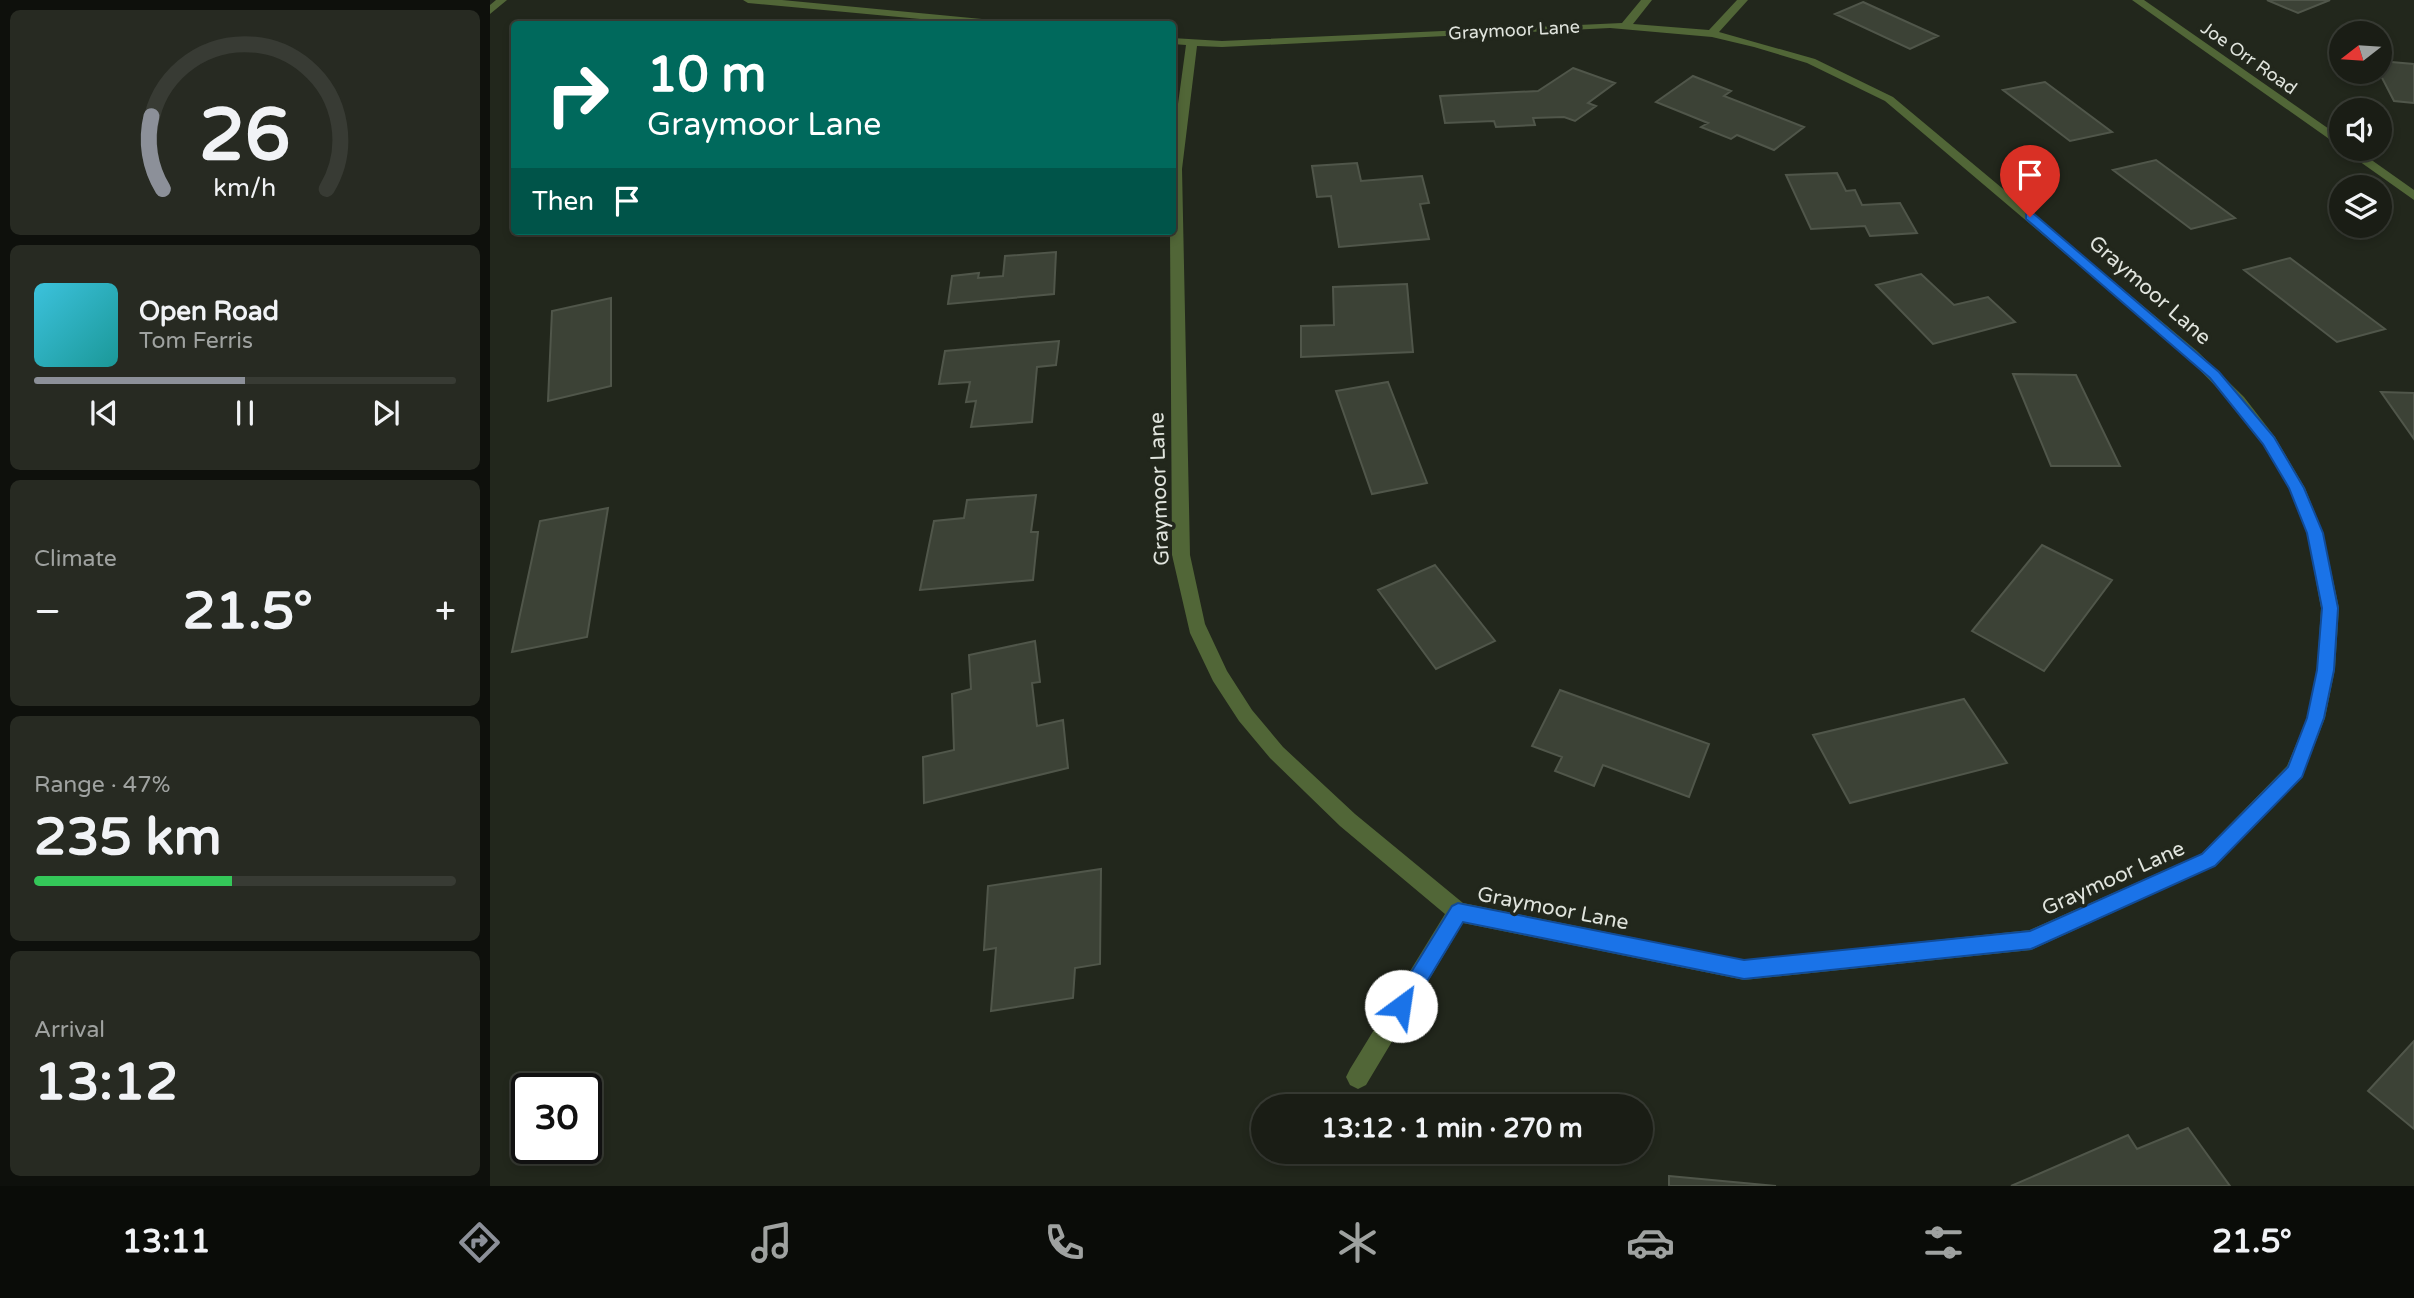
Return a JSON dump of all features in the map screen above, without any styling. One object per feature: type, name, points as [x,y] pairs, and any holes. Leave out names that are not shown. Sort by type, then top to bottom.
[{"type":"street","points":[[490,11],[502,0]]},
{"type":"street","points":[[748,0],[971,21]]},
{"type":"street","points":[[1625,26],[1647,0]]},
{"type":"street","points":[[1712,34],[1743,0]]},
{"type":"street","name":"Joe Orr Road","points":[[2137,0],[2329,135]]},
{"type":"street","name":"Graymoor Lane","points":[[1176,41],[1222,44],[1625,26],[1712,34],[1757,44],[1811,61],[1889,99],[2192,355],[2239,401],[2269,441],[2297,488],[2315,533],[2330,608],[2326,670],[2316,718],[2295,771],[2208,860],[2031,940],[1744,970],[1458,912],[1297,775],[1257,731],[1228,689],[1200,634],[1188,594],[1181,555],[1177,265],[1176,169],[1192,43]]},
{"type":"street","points":[[2365,161],[2414,195]]},
{"type":"street","name":"Graymoor Lane","points":[[1358,1077],[1458,912]]},
{"type":"building","points":[[2267,0],[2330,0],[2298,13]]},
{"type":"building","points":[[1863,2],[1938,36],[1910,49],[1835,14]]},
{"type":"building","points":[[2392,62],[2414,64],[2414,103],[2394,101],[2385,84],[2392,84]]},
{"type":"building","points":[[1573,68],[1615,83],[1588,103],[1596,106],[1575,121],[1564,117],[1533,118],[1535,125],[1496,127],[1494,121],[1445,123],[1440,96],[1538,91]]},
{"type":"building","points":[[1693,76],[1731,91],[1724,96],[1804,127],[1774,150],[1737,135],[1731,139],[1701,127],[1708,123],[1656,102]]},
{"type":"building","points":[[2045,82],[2112,132],[2070,141],[2003,90]]},
{"type":"building","points":[[2156,160],[2235,218],[2191,229],[2113,170]]},
{"type":"building","points":[[1357,163],[1361,181],[1422,176],[1429,203],[1420,204],[1429,239],[1339,247],[1331,196],[1317,197],[1312,166]]},
{"type":"building","points":[[1837,173],[1846,191],[1855,190],[1862,205],[1900,203],[1917,233],[1870,236],[1865,226],[1811,229],[1786,175]]},
{"type":"building","points":[[1056,252],[1054,294],[948,304],[952,276],[979,273],[978,278],[1003,276],[1005,256]]},
{"type":"building","points":[[2290,258],[2385,329],[2337,342],[2244,270]]},
{"type":"building","points":[[1921,274],[1954,305],[1988,297],[2015,322],[1933,344],[1876,285]]},
{"type":"building","points":[[1407,284],[1413,352],[1301,357],[1301,326],[1334,325],[1333,287]]},
{"type":"building","points":[[611,298],[611,386],[548,401],[552,311]]},
{"type":"building","points":[[1059,341],[1056,365],[1037,367],[1032,422],[971,427],[976,401],[966,402],[970,382],[939,384],[945,351]]},
{"type":"building","points":[[2013,374],[2076,375],[2120,466],[2051,466]]},
{"type":"building","points":[[1388,382],[1427,483],[1372,494],[1336,391]]},
{"type":"building","points":[[2381,392],[2414,393],[2414,439]]},
{"type":"building","points":[[1036,495],[1031,532],[1038,532],[1033,580],[920,590],[934,521],[964,518],[967,500]]},
{"type":"building","points":[[608,508],[587,637],[512,652],[540,521]]},
{"type":"building","points":[[2042,545],[2112,580],[2044,671],[1972,631]]},
{"type":"building","points":[[1435,565],[1495,641],[1436,669],[1378,590]]},
{"type":"building","points":[[1035,641],[1040,682],[1032,683],[1037,726],[1063,720],[1068,768],[924,803],[923,757],[954,750],[952,694],[971,689],[969,655]]},
{"type":"building","points":[[1560,690],[1709,744],[1689,797],[1603,765],[1594,786],[1555,771],[1562,757],[1532,746]]},
{"type":"building","points":[[1964,699],[2007,763],[1850,803],[1813,735]]},
{"type":"building","points":[[1101,869],[1100,964],[1075,968],[1073,998],[991,1011],[996,948],[984,950],[988,886]]},
{"type":"building","points":[[2414,1041],[2414,1129],[2368,1091]]},
{"type":"building","points":[[2188,1128],[2230,1186],[2011,1186],[2128,1135],[2137,1149]]},
{"type":"building","points":[[1669,1176],[1776,1186],[1669,1186]]},
{"type":"route","points":[[1401,1006],[1458,912],[1744,970],[2031,940],[2208,860],[2295,771],[2316,718],[2326,670],[2330,608],[2315,533],[2297,488],[2269,441],[2239,401],[2215,375],[2030,217]]}]
